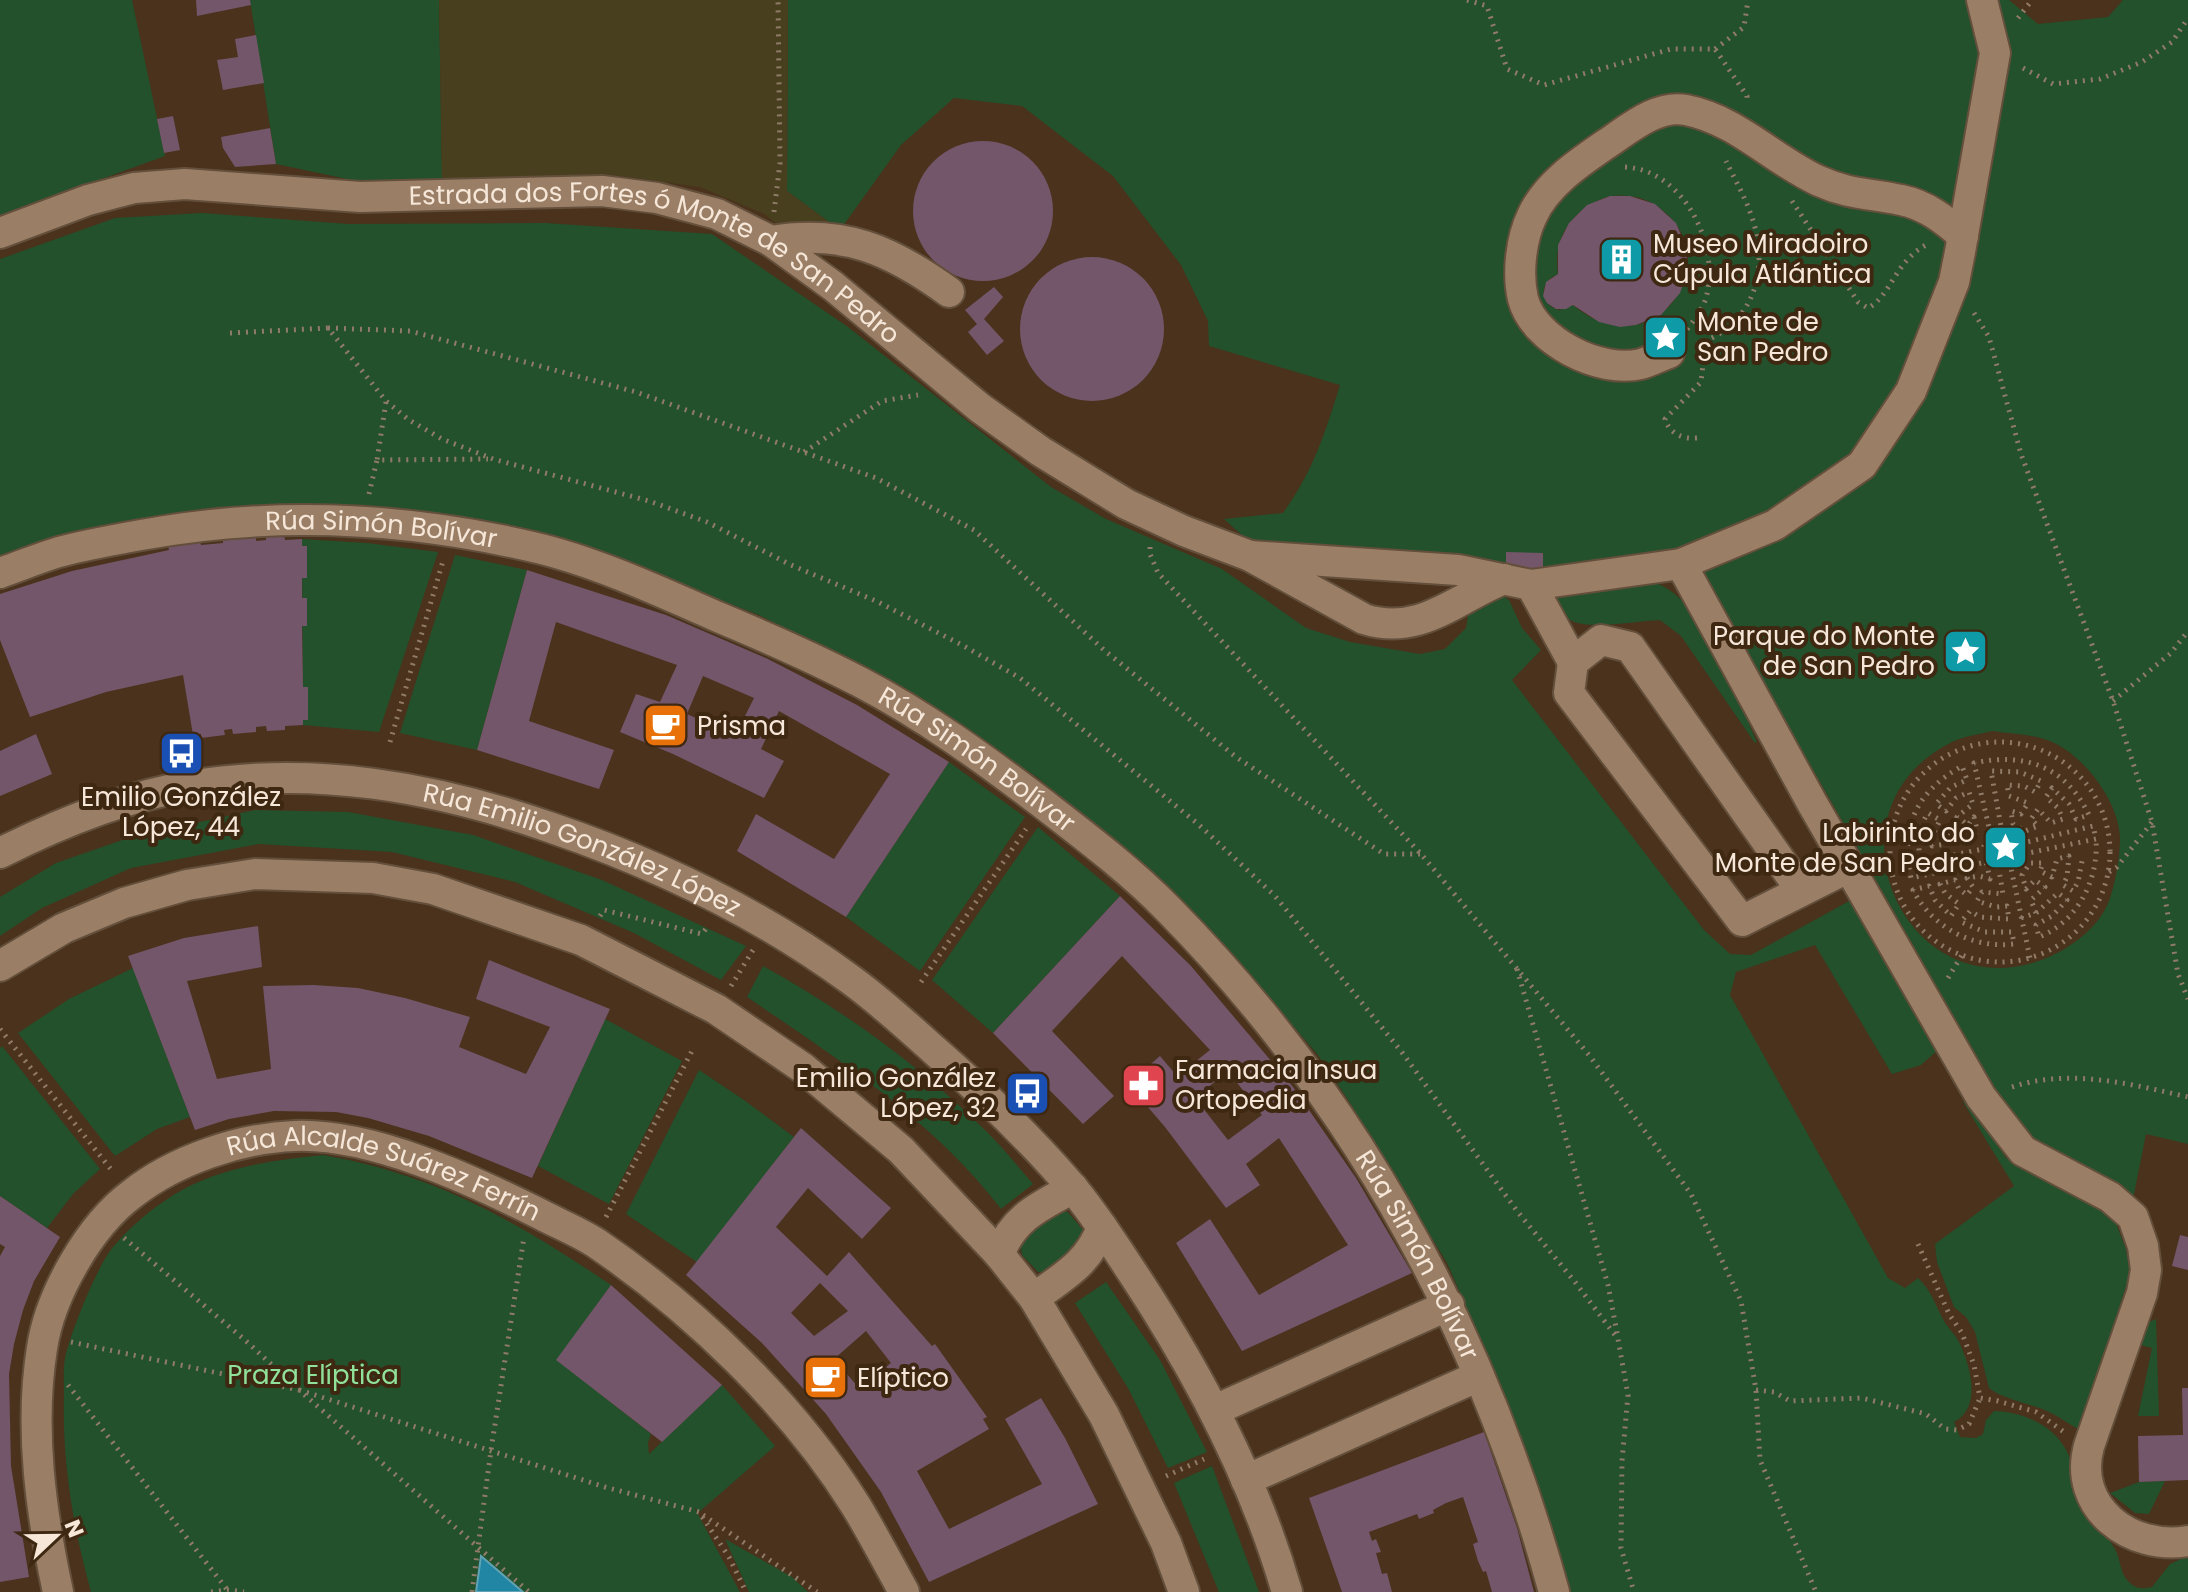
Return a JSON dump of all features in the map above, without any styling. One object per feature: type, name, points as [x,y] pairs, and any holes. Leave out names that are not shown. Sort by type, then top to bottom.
[{"type":"street","points":[[1849,867],[1742,921],[1569,693],[1573,662],[1518,582],[1681,564],[1775,525],[1862,465],[1911,391],[1954,282],[1995,53],[1982,0]]},
{"type":"street","points":[[1669,353],[1639,364],[1615,365],[1575,354],[1559,344],[1532,318],[1523,301],[1520,278],[1525,235],[1532,214],[1543,197],[1576,165],[1644,119],[1665,110],[1685,110],[1734,127],[1801,173],[1840,191],[1903,200],[1926,208],[1962,244]]},
{"type":"street","name":"Estrada dos Fortes ó Monte de San Pedro","points":[[0,233],[103,196],[134,188],[185,184],[360,197],[602,191],[657,198],[717,214],[771,241],[845,296],[980,408],[1126,504],[1250,556],[1364,619],[1381,625],[1413,623],[1518,582]]},
{"type":"street","points":[[771,241],[802,236],[863,244],[910,264],[949,292]]},
{"type":"street","name":"Rúa Simón Bolívar","points":[[0,573],[60,552],[180,528],[242,521],[308,519],[451,532],[538,548],[621,577],[782,644],[861,683],[931,724],[993,766],[1097,846],[1167,908],[1244,993],[1306,1071],[1356,1141],[1415,1239],[1449,1305],[1501,1425],[1525,1492],[1554,1592]]},
{"type":"street","name":"Estrada dos Fortes ó Monte de San Pedro","points":[[1250,556],[1458,570],[1518,582]]},
{"type":"street","points":[[1681,564],[1981,1097],[2023,1151],[2110,1197],[2133,1217],[2143,1246],[2146,1270],[2142,1293],[2089,1446],[2086,1467],[2091,1496],[2123,1532],[2157,1544],[2188,1541]]},
{"type":"street","points":[[1573,662],[1601,640],[1630,647],[1801,890]]},
{"type":"street","name":"Rúa Emilio González López","points":[[0,853],[47,829],[116,803],[189,786],[287,777],[383,784],[485,804],[611,848],[766,925],[851,980],[1001,1110],[1073,1188],[1175,1338],[1215,1410],[1246,1480],[1287,1592]]},
{"type":"street","points":[[0,966],[64,928],[124,903],[187,885],[255,874],[373,878],[433,889],[581,940],[716,1009],[803,1068],[901,1150],[999,1254],[1034,1298],[1104,1415],[1166,1543],[1184,1592]]},
{"type":"street","name":"Rúa Alcalde Suárez Ferrín","points":[[58,1592],[38,1473],[36,1405],[42,1346],[58,1292],[79,1253],[130,1194],[174,1168],[219,1151],[295,1136],[349,1140],[409,1157],[479,1186],[593,1241],[642,1277],[675,1303],[791,1417],[856,1505],[904,1592]]},
{"type":"street","points":[[999,1254],[1007,1234],[1027,1214],[1073,1188]]},
{"type":"street","points":[[1034,1298],[1073,1271],[1094,1249],[1102,1227]]},
{"type":"street","points":[[1215,1410],[1449,1305]]},
{"type":"street","points":[[1246,1480],[1479,1376]]},
{"type":"path","points":[[771,241],[780,163],[778,0]]},
{"type":"path","points":[[1467,0],[1487,6],[1507,69],[1544,85],[1671,49],[1715,49],[1744,27],[1748,0]]},
{"type":"path","points":[[2032,0],[1995,53],[2053,84],[2100,79],[2142,62],[2172,42],[2188,18]]},
{"type":"path","points":[[1669,353],[1715,338],[1746,311],[1758,282],[1759,248],[1751,213],[1715,137],[1734,127],[1747,114],[1747,96],[1715,49]]},
{"type":"path","points":[[1576,165],[1642,168],[1657,174],[1680,197],[1699,226],[1709,267],[1707,295],[1698,315],[1669,353]]},
{"type":"path","points":[[1785,191],[1858,302],[1868,308],[1877,303],[1898,267],[1918,249],[1932,242],[1962,244]]},
{"type":"path","points":[[1954,282],[1989,337],[2021,454],[2113,701],[2152,822],[2178,974],[2188,999]]},
{"type":"path","points":[[328,328],[410,331],[636,392],[876,478],[974,530],[1104,650],[1236,757],[1384,854],[1421,854]]},
{"type":"path","points":[[1697,438],[1674,433],[1668,429],[1665,419],[1701,382],[1701,343]]},
{"type":"path","points":[[804,452],[882,401],[931,392]]},
{"type":"path","points":[[369,498],[386,401]]},
{"type":"path","points":[[377,460],[493,459]]},
{"type":"path","points":[[1157,519],[1150,536],[1150,554],[1158,573],[1421,854],[1589,1055],[1691,1194],[1741,1301],[1756,1390],[1760,1460],[1816,1592]]},
{"type":"path","points":[[390,742],[446,549]]},
{"type":"path","points":[[2113,701],[2171,653],[2188,631]]},
{"type":"path","points":[[1992,742],[2013,742],[2044,751],[2072,768],[2089,786],[2100,806],[2110,841],[2108,873],[2102,894],[2086,921],[2067,940],[2046,953],[2030,958],[2000,962],[1962,955],[1938,943],[1919,926],[1904,905],[1893,877],[1890,853],[1895,819],[1910,789],[1929,768],[1958,750],[1992,742]]},
{"type":"path","points":[[1995,846],[2003,894],[1982,892],[1977,901],[1996,907],[2007,906],[2009,919],[1980,917],[1970,911],[1961,922],[1985,932],[2012,932],[2014,944],[2000,946],[1952,932],[1928,913],[1913,890],[1929,886],[1935,900],[1951,916],[1959,904],[1945,893],[1940,884],[1955,880],[1959,889],[1967,895],[1973,887],[1967,878],[1979,876],[1990,879],[1986,862],[1911,878],[1906,852],[1911,821],[1934,785],[1962,766],[1967,780],[1951,787],[1936,804],[1946,811],[1956,798],[1969,792],[1973,804],[1957,817],[1968,825],[1974,817],[1977,830],[1972,840],[1960,843],[1961,833],[1951,828],[1946,844],[1932,846],[1932,837],[1940,820],[1928,813],[1921,826],[1918,846],[1920,862],[1983,849],[1991,836],[1974,763],[2010,758],[2056,774],[2070,784],[2089,815],[2076,819],[2069,804],[2052,788],[2046,797],[2058,808],[2063,819],[2051,823],[2038,809],[2031,819],[2038,826],[2025,831],[2013,824],[2011,811],[2021,814],[2028,803],[2009,796],[2007,785],[2024,786],[2035,792],[2041,781],[2020,772],[1991,771],[2002,832],[2019,844],[2093,826],[2096,856],[2087,888],[2069,918],[2039,937],[2036,925],[2052,916],[2067,900],[2058,893],[2036,913],[2021,918]]},
{"type":"path","points":[[921,982],[1034,818]]},
{"type":"path","points":[[2108,873],[2117,867],[2152,822]]},
{"type":"path","points":[[2030,958],[2011,868],[2019,855],[2096,839]]},
{"type":"path","points":[[1986,840],[1995,846],[2003,845],[2007,850],[2006,856],[1997,862]]},
{"type":"path","points":[[2036,913],[2031,900],[2045,887],[2035,880],[2026,889],[2022,875],[2030,863],[2043,863],[2040,871],[2052,877],[2057,859],[2069,856],[2063,885],[2073,891],[2083,856]]},
{"type":"path","points":[[595,923],[604,910],[702,934],[711,922]]},
{"type":"path","points":[[728,991],[755,946]]},
{"type":"path","points":[[1516,968],[1600,1256],[1618,1339]]},
{"type":"path","points":[[0,1029],[116,1176]]},
{"type":"path","points":[[602,1224],[694,1047]]},
{"type":"path","points":[[1981,1097],[2023,1083],[2059,1077],[2092,1079],[2188,1097]]},
{"type":"path","points":[[472,1592],[526,1225]]},
{"type":"path","points":[[117,1232],[245,1340],[478,1550],[529,1592]]},
{"type":"path","points":[[1756,1390],[1774,1392],[1790,1401],[1862,1398],[1926,1414],[1945,1429],[1957,1430],[1969,1424],[1980,1398],[1974,1365],[1962,1333],[1949,1314],[1918,1244]]},
{"type":"path","points":[[61,1339],[299,1390],[605,1487],[699,1512],[817,1592]]},
{"type":"path","points":[[66,1383],[228,1591]]},
{"type":"path","points":[[1980,1398],[2036,1412],[2060,1431],[2089,1446]]},
{"type":"path","points":[[1162,1478],[1213,1456]]},
{"type":"path","points":[[699,1512],[729,1557],[746,1592]]},
{"type":"path","points":[[211,1592],[244,1592]]},
{"type":"green space","points":[[0,0],[132,0],[165,156],[0,216]]},
{"type":"green space","points":[[250,0],[439,0],[442,180],[361,182],[276,164]]},
{"type":"green space","name":"Parque do Monte de San Pedro","points":[[788,0],[2009,0],[2038,24],[2108,17],[2123,0],[2188,0],[2188,1144],[2146,1134],[2133,1199],[2096,1172],[2026,1134],[2009,1113],[1687,549],[1543,571],[1278,547],[1245,538],[1224,519],[1283,513],[1317,452],[1340,385],[1209,346],[1208,321],[1181,265],[1113,176],[1022,106],[954,98],[901,145],[840,230],[787,191]],"holes":[[[1610,196],[1638,197],[1662,210],[1681,232],[1688,256],[1685,281],[1673,302],[1654,318],[1630,326],[1602,322],[1573,305],[1559,310],[1544,298],[1544,287],[1558,274],[1559,247],[1568,225],[1586,207]],[[1993,731],[2041,738],[2073,755],[2106,794],[2120,838],[2112,891],[2106,908],[2094,925],[2078,940],[2051,956],[2000,968],[1956,959],[1920,935],[1896,899],[1885,857],[1889,814],[1910,774],[1952,742]]]},
{"type":"green space","points":[[202,213],[348,224],[545,223],[712,234],[848,327],[1051,487],[1106,519],[1222,569],[1306,628],[1350,642],[1420,654],[1445,649],[1466,628],[1469,610],[1499,593],[1509,600],[1522,628],[1541,650],[1512,680],[1704,930],[1730,954],[1751,955],[1851,900],[1939,1049],[1921,1065],[1892,1074],[1815,945],[1736,972],[1730,995],[1888,1278],[1905,1288],[1918,1278],[1959,1342],[1972,1385],[1969,1406],[1954,1422],[1960,1437],[1976,1438],[1983,1434],[1986,1420],[1994,1411],[2021,1415],[2044,1426],[2063,1444],[2073,1469],[2077,1500],[2115,1549],[2126,1579],[2137,1587],[2152,1587],[2170,1564],[2188,1556],[2188,1592],[1567,1592],[1555,1536],[1505,1395],[1447,1263],[1317,1054],[1247,972],[1153,876],[1037,777],[903,689],[759,615],[639,569],[340,511],[0,558],[0,259],[115,218]]},
{"type":"green space","points":[[302,539],[438,552],[379,732],[303,725]]},
{"type":"green space","points":[[455,555],[527,570],[477,750],[400,733]]},
{"type":"green space","points":[[1636,581],[1655,583],[1672,592],[1689,608],[1717,652],[1757,742],[1681,636],[1660,620],[1604,625],[1574,622],[1562,612],[1557,597],[1569,588]]},
{"type":"green space","points":[[949,762],[1025,817],[920,971],[846,917]]},
{"type":"green space","points":[[255,810],[348,812],[473,835],[602,880],[746,946],[721,980],[634,933],[515,882],[392,852],[259,844],[131,868],[42,908],[0,936],[0,897],[56,863],[131,837]]},
{"type":"green space","points":[[1038,827],[1120,896],[993,1033],[932,980]]},
{"type":"green space","points":[[763,966],[851,1020],[907,1061],[984,1129],[1033,1184],[1001,1209],[974,1177],[915,1119],[849,1068],[747,997]]},
{"type":"green space","points":[[133,968],[190,1117],[157,1129],[115,1156],[18,1033],[69,999]]},
{"type":"green space","points":[[605,1019],[682,1061],[609,1204],[538,1166]]},
{"type":"green space","points":[[2,1046],[100,1169],[73,1194],[47,1228],[0,1196]]},
{"type":"green space","points":[[699,1070],[794,1137],[697,1262],[626,1214]]},
{"type":"green space","points":[[1963,1102],[1970,1103],[2006,1158],[2086,1196],[2099,1206],[2115,1221],[2126,1249],[2130,1274],[2080,1430],[2051,1413],[1989,1388],[1975,1332],[1966,1317],[1954,1307],[1937,1262],[1935,1244],[2014,1186]]},
{"type":"green space","name":"Praza Elíptica","points":[[323,1155],[364,1163],[439,1188],[509,1221],[611,1285],[557,1360],[651,1434],[649,1454],[722,1385],[775,1446],[699,1512],[694,1507],[740,1592],[91,1592],[74,1519],[67,1470],[64,1372],[72,1333],[99,1269],[113,1247],[133,1226],[189,1186],[245,1167]]},
{"type":"green space","points":[[1056,1212],[1068,1212],[1083,1230],[1083,1243],[1053,1272],[1038,1272],[1022,1255],[1020,1242]]},
{"type":"green space","points":[[1106,1282],[1160,1360],[1207,1452],[1168,1468],[1128,1388],[1075,1303]]},
{"type":"green space","points":[[2156,1319],[2159,1416],[2138,1416],[2152,1348],[2130,1342],[2147,1323]]},
{"type":"green space","points":[[1212,1466],[1259,1592],[1219,1592],[1174,1483]]},
{"type":"green space","points":[[2165,1481],[2149,1514],[2135,1513],[2110,1493],[2139,1482]]},
{"type":"green space","points":[[725,1539],[792,1577],[808,1592],[749,1592]]},
{"type":"sand","points":[[439,0],[788,0],[787,191],[840,230],[822,257],[764,214],[700,187],[620,176],[442,180]]},
{"type":"water","points":[[481,1556],[523,1592],[476,1592]]},
{"type":"building","points":[[196,0],[250,0],[251,5],[197,16]]},
{"type":"building","points":[[256,35],[264,83],[223,90],[217,60],[238,57],[235,39]]},
{"type":"building","points":[[173,116],[180,150],[164,153],[157,119]]},
{"type":"building","points":[[270,128],[276,164],[235,167],[223,148],[221,137]]},
{"type":"building","points":[[983,141],[1010,146],[1033,161],[1048,184],[1053,211],[1048,238],[1033,261],[1010,276],[983,281],[956,276],[933,261],[918,238],[913,211],[918,184],[933,161],[956,146]]},
{"type":"building","name":"Museo Miradoiro Cúpula Atlántica","points":[[1610,196],[1630,196],[1655,204],[1676,223],[1687,249],[1686,275],[1680,293],[1661,315],[1636,325],[1620,327],[1599,322],[1573,305],[1556,309],[1543,296],[1546,282],[1558,274],[1558,245],[1569,223],[1587,205]]},
{"type":"building","points":[[1092,257],[1120,262],[1143,278],[1159,301],[1164,329],[1159,357],[1143,380],[1120,396],[1092,401],[1064,396],[1041,380],[1025,357],[1020,329],[1025,301],[1041,278],[1064,262]]},
{"type":"building","points":[[994,287],[1003,297],[984,319],[1004,341],[987,355],[968,332],[977,324],[965,310]]},
{"type":"building","points":[[266,535],[284,535],[285,540],[302,539],[302,546],[307,546],[307,578],[302,578],[302,598],[307,598],[307,626],[302,626],[303,687],[308,687],[308,720],[303,720],[303,725],[267,731],[266,726],[256,727],[256,732],[233,734],[232,729],[224,730],[225,735],[201,738],[201,734],[193,735],[183,675],[106,692],[30,717],[0,640],[0,594],[72,571],[169,550],[168,546],[200,541],[201,545],[223,543],[223,538],[256,536],[256,541],[266,540]]},
{"type":"building","points":[[1506,552],[1543,553],[1543,571],[1506,571]]},
{"type":"building","points":[[527,570],[666,615],[768,659],[857,705],[949,762],[846,917],[737,851],[756,814],[834,859],[890,774],[779,711],[761,749],[784,761],[764,798],[620,732],[636,694],[660,702],[677,665],[556,622],[529,721],[614,750],[599,789],[477,750]],"holes":[[[703,676],[754,698],[735,736],[687,714]]]},
{"type":"building","points":[[36,734],[52,774],[0,796],[0,751]]},
{"type":"building","points":[[1120,896],[1191,966],[1293,1087],[1356,1178],[1412,1273],[1242,1351],[1176,1243],[1210,1219],[1259,1295],[1348,1245],[1279,1138],[1246,1164],[1260,1185],[1226,1208],[1128,1084],[1160,1056],[1177,1076],[1210,1050],[1122,956],[1052,1031],[1114,1096],[1083,1124],[993,1033]],"holes":[[[1228,1071],[1262,1115],[1228,1140],[1195,1098]]]},
{"type":"building","points":[[258,926],[262,967],[187,981],[217,1079],[271,1069],[263,986],[358,988],[470,1017],[459,1047],[526,1074],[550,1027],[476,999],[489,960],[610,1009],[532,1178],[429,1136],[336,1112],[274,1111],[229,1119],[195,1130],[128,956],[184,938]]},
{"type":"building","points":[[801,1128],[891,1208],[862,1239],[808,1188],[776,1227],[827,1276],[849,1252],[932,1346],[935,1344],[987,1417],[983,1419],[989,1429],[917,1471],[949,1529],[1042,1484],[1005,1419],[1041,1398],[1098,1504],[929,1582],[881,1492],[826,1414],[762,1343],[686,1275]],"holes":[[[820,1283],[848,1311],[814,1336],[791,1313]],[[866,1331],[891,1363],[859,1388],[834,1359]]]},
{"type":"building","points":[[0,1196],[60,1237],[34,1281],[23,1310],[9,1374],[11,1466],[29,1577],[0,1582],[0,1256],[5,1247],[0,1244]]},
{"type":"building","points":[[2180,1235],[2188,1237],[2188,1270],[2172,1266]]},
{"type":"building","points":[[611,1285],[722,1385],[662,1442],[556,1360]]},
{"type":"building","points":[[2182,1388],[2188,1388],[2188,1480],[2139,1482],[2138,1436],[2183,1435]]},
{"type":"building","points":[[1484,1432],[1517,1528],[1534,1592],[1492,1592],[1486,1571],[1483,1572],[1478,1561],[1473,1544],[1478,1542],[1463,1497],[1419,1519],[1417,1514],[1369,1532],[1372,1541],[1376,1539],[1381,1552],[1376,1553],[1382,1574],[1387,1573],[1392,1592],[1342,1592],[1309,1498]]},
{"type":"place","name":"Museo Miradoiro Cúpula Atlántica","points":[[1622,259]]},
{"type":"place","name":"Monte de San Pedro","points":[[1666,337]]},
{"type":"place","name":"Parque do Monte de San Pedro","points":[[1966,651]]},
{"type":"place","name":"Prisma","points":[[666,726]]},
{"type":"place","name":"Emilio González López, 44","points":[[181,754]]},
{"type":"place","name":"Labirinto do Monte de San Pedro","points":[[2006,848]]},
{"type":"place","name":"Farmacia Insua Ortopedia","points":[[1144,1085]]},
{"type":"place","name":"Emilio González López, 32","points":[[1027,1093]]},
{"type":"place","name":"Elíptico","points":[[826,1378]]}]
